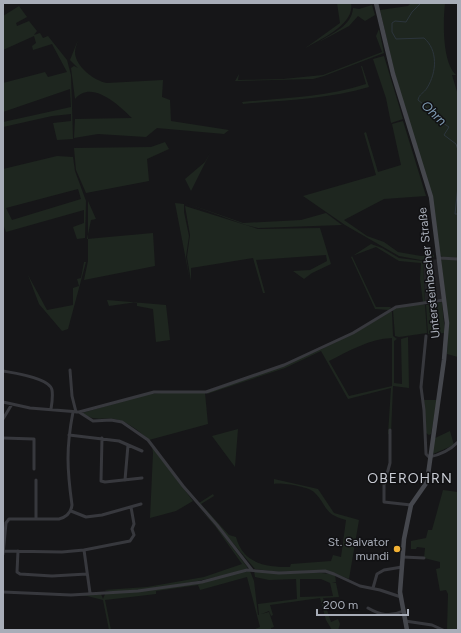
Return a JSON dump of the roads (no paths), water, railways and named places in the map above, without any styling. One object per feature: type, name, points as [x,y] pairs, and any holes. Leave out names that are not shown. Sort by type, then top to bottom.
[{"type":"main road","name":"Untersteinbacher Straße","points":[[376,3],[393,74],[431,197],[444,300],[446,343],[433,427],[427,482],[411,505]]},
{"type":"main road","points":[[407,630],[401,598],[404,537],[411,505]]},
{"type":"street","points":[[439,258],[458,259]]},
{"type":"street","points":[[3,402],[52,410],[76,412],[154,392],[206,392],[284,365],[353,333],[396,307],[444,300]]},
{"type":"street","points":[[426,336],[421,387],[426,454],[429,457],[449,450],[458,442]]},
{"type":"street","points":[[3,554],[8,520],[59,519],[66,516],[71,511],[72,505],[67,461],[69,435],[76,412],[72,396],[70,370]]},
{"type":"street","points":[[3,371],[35,379],[49,385],[52,389],[52,410]]},
{"type":"street","points":[[3,419],[12,404]]},
{"type":"street","points":[[76,412],[93,421],[111,420],[122,422],[148,440],[183,486],[217,525],[252,570]]},
{"type":"street","points":[[390,430],[390,463],[384,485],[384,502],[411,505]]},
{"type":"street","points":[[69,435],[119,441],[142,450]]},
{"type":"street","points":[[425,437],[432,438]]},
{"type":"street","points":[[3,438],[34,439],[34,469]]},
{"type":"street","points":[[102,438],[100,479],[105,482],[142,478]]},
{"type":"street","points":[[125,480],[128,445]]},
{"type":"street","points":[[36,480],[36,519]]},
{"type":"street","points":[[71,511],[86,517],[141,504]]},
{"type":"street","points":[[4,550],[62,552],[84,550],[130,541],[134,536],[132,529],[134,524],[131,507]]},
{"type":"street","points":[[84,550],[90,594]]},
{"type":"street","points":[[18,551],[17,572],[20,574],[52,576],[87,574]]},
{"type":"street","points":[[403,557],[424,558]]},
{"type":"street","points":[[373,588],[377,574],[384,570],[402,567]]},
{"type":"street","points":[[3,592],[53,595],[155,589],[202,582],[241,570],[252,570],[279,573],[314,571],[334,574],[360,586],[373,588],[401,598]]},
{"type":"street","points":[[368,608],[387,615],[403,612]]},
{"type":"street","points":[[405,621],[432,625],[443,630]]},
{"type":"waterway","name":"Ohrn","points":[[421,3],[412,12],[406,22],[395,21],[392,23],[392,32],[396,39],[424,38],[429,43],[434,55],[433,75],[427,88],[419,96],[418,100],[437,119],[449,127],[444,135],[456,144],[458,150]]},
{"type":"waterway","name":"Ohrn","points":[[458,186],[455,214],[458,214]]},
{"type":"place","name":"St. Salvator mundi","points":[[397,549]]},
{"type":"district","name":"OBEROHRN","points":[[410,478]]}]
